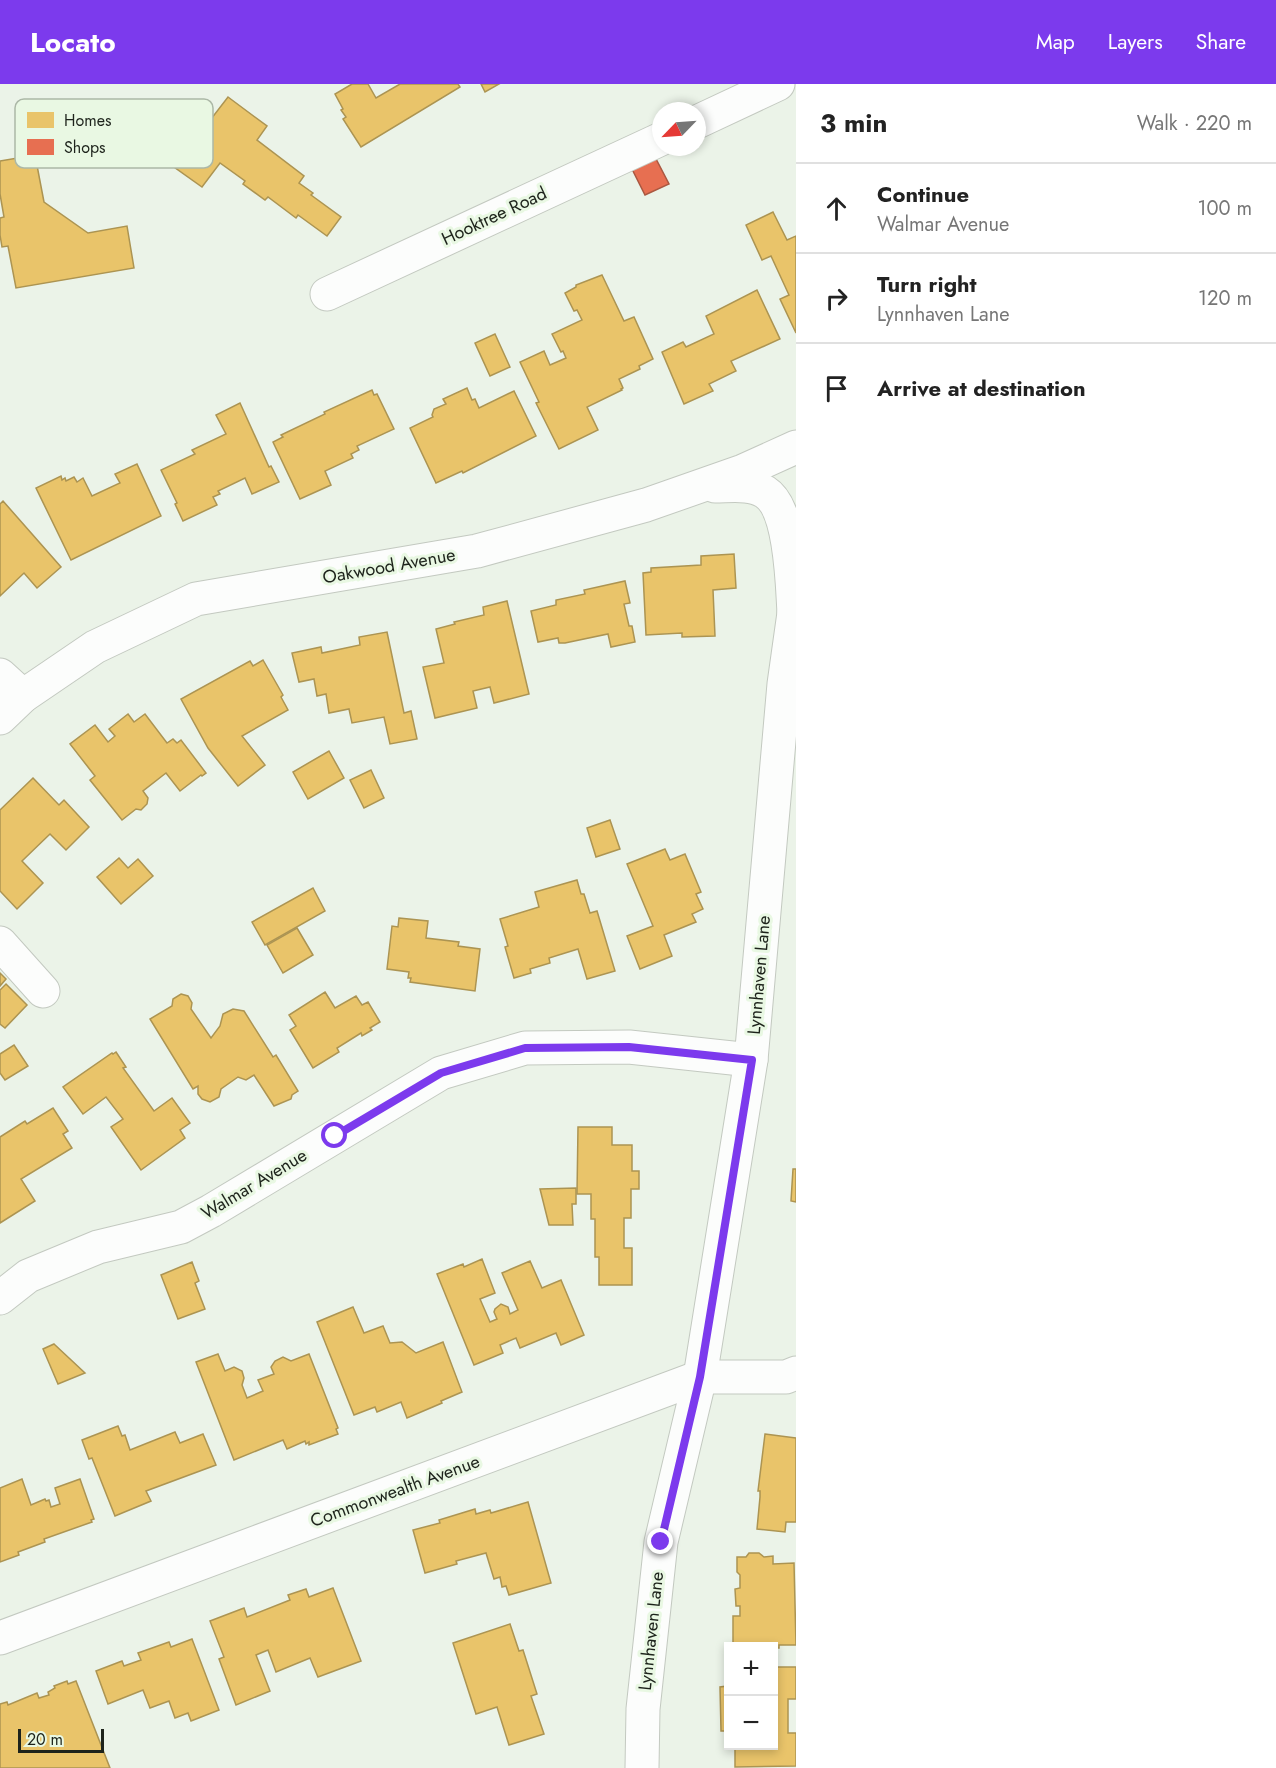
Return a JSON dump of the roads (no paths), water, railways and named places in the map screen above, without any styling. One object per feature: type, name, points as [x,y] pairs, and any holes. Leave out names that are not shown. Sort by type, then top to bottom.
[{"type":"street","points":[[706,118],[778,84]]},
{"type":"street","name":"Hooktree Road","points":[[327,294],[652,143]]},
{"type":"street","name":"Oakwood Avenue","points":[[8,697],[95,647],[196,599],[477,551],[646,505],[743,471],[796,447]]},
{"type":"street","name":"Lynnhaven Lane","points":[[642,1768],[643,1709],[661,1542],[700,1377],[752,1060],[784,684],[795,609],[790,554],[778,505],[765,492],[742,485],[698,487]]},
{"type":"street","points":[[0,943],[43,991]]},
{"type":"street","name":"Walmar Avenue","points":[[0,1298],[28,1276],[98,1247],[181,1227],[441,1073],[525,1048],[629,1047],[752,1060]]},
{"type":"street","name":"Commonwealth Avenue","points":[[0,1638],[700,1377],[786,1377],[796,1373]]}]
